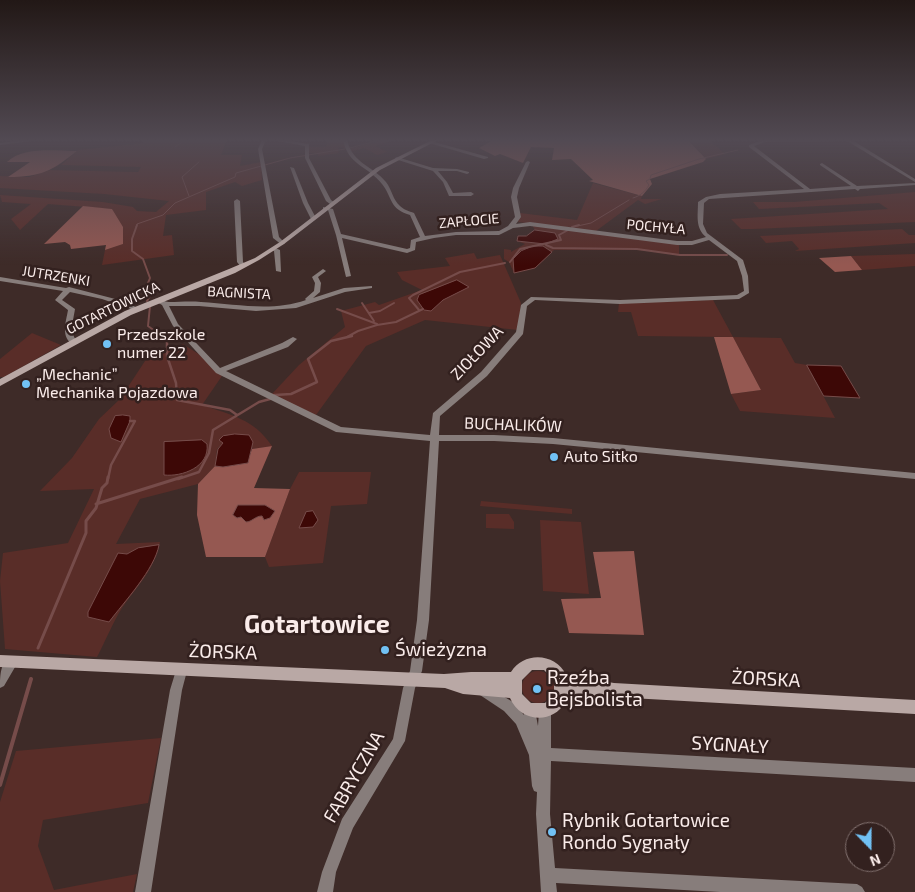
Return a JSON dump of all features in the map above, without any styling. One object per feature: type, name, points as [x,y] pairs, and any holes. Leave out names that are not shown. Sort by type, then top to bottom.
[{"type":"street","points":[[266,182],[276,238],[282,243]]},
{"type":"street","points":[[298,182],[308,215],[313,218]]},
{"type":"street","points":[[319,182],[329,201],[332,203]]},
{"type":"street","name":"GOTARTOWICKA","points":[[0,383],[137,309],[161,302],[243,266],[282,243],[360,182]]},
{"type":"street","points":[[381,182],[400,210],[412,214],[423,238]]},
{"type":"street","points":[[445,182],[451,195],[472,194]]},
{"type":"street","name":"ZAPŁOCIE","points":[[339,235],[407,251],[413,249],[414,241],[423,238],[445,234],[499,232],[513,226],[518,217],[514,197],[519,182]]},
{"type":"street","points":[[796,182],[809,192]]},
{"type":"street","points":[[847,182],[858,189]]},
{"type":"street","name":"POCHYŁA","points":[[513,226],[530,224],[677,243],[692,243],[710,238],[700,224],[699,209],[701,202],[708,198],[858,189],[915,182]]},
{"type":"street","points":[[237,201],[240,262],[243,266]]},
{"type":"street","points":[[325,208],[330,209],[339,235],[348,276]]},
{"type":"street","name":"ZIOŁOWA","points":[[412,680],[420,651],[423,620],[436,415],[484,374],[520,332],[524,305],[533,298],[620,302],[739,297],[747,292],[740,260],[710,238]]},
{"type":"street","points":[[273,249],[277,250],[279,271]]},
{"type":"street","points":[[302,304],[317,292],[318,283],[315,277],[323,271]]},
{"type":"street","name":"JUTRZENKI","points":[[0,279],[30,285],[69,289],[137,309]]},
{"type":"street","name":"BAGNISTA","points":[[161,302],[256,309],[302,304],[344,290],[370,287]]},
{"type":"street","points":[[69,289],[58,300],[72,309],[67,328],[69,338],[74,343]]},
{"type":"street","name":"BUCHALIKÓW","points":[[161,302],[175,325],[219,371],[339,430],[434,438],[494,438],[553,441],[915,476]]},
{"type":"street","points":[[219,371],[285,345],[293,339]]},
{"type":"street","points":[[0,682],[6,662]]},
{"type":"street","name":"ŻORSKA","points":[[6,662],[412,680],[444,681],[464,677],[515,686]]},
{"type":"street","points":[[537,663],[551,669],[561,688],[555,705],[538,710],[522,704],[515,686],[523,667],[537,663]]},
{"type":"street","points":[[143,892],[176,690],[181,671]]},
{"type":"street","name":"FABRYCZNA","points":[[325,892],[329,872],[348,824],[399,741],[412,680]]},
{"type":"street","name":"ŻORSKA","points":[[444,681],[463,688],[480,689],[515,686]]},
{"type":"street","name":"ŻORSKA","points":[[561,688],[591,694],[614,690],[915,707]]},
{"type":"street","name":"ŻORSKA","points":[[480,689],[512,709],[520,720],[526,738],[539,754]]},
{"type":"street","points":[[538,710],[539,754],[550,892]]},
{"type":"street","name":"SYGNAŁY","points":[[539,754],[915,775]]},
{"type":"street","points":[[548,874],[857,892]]},
{"type":"shaded area","points":[[0,182],[257,182],[242,186],[235,182],[206,192],[206,210],[166,215],[163,236],[172,235],[174,255],[102,265],[105,250],[123,244],[112,209],[48,204],[20,230],[11,219],[31,204],[2,202],[0,195],[103,202],[133,207],[137,211],[156,212],[169,201],[104,194],[0,188]]},
{"type":"shaded area","points":[[591,182],[651,182],[652,184],[642,196]]},
{"type":"shaded area","points":[[593,183],[642,196],[641,199],[662,199],[645,204],[638,200],[596,231],[518,222],[520,213],[577,220]]},
{"type":"shaded area","points":[[915,192],[915,222],[741,229],[731,219],[888,209],[879,203],[759,209],[753,202],[794,202]]},
{"type":"shaded area","points":[[83,206],[112,209],[123,227],[123,244],[105,250],[106,245],[71,249],[70,245],[65,242],[44,244]]},
{"type":"shaded area","points":[[532,225],[679,244],[679,255],[639,250],[554,250],[552,252],[543,246],[513,259],[514,273],[509,262],[504,259],[504,249],[511,250],[511,252],[525,244],[517,241],[544,244],[555,233],[535,230]]},
{"type":"shaded area","points":[[902,229],[909,235],[915,235],[915,243],[795,251],[799,249],[792,241],[766,243],[760,236]]},
{"type":"shaded area","points":[[535,230],[555,233],[558,239],[545,244],[517,241],[518,236],[526,236]]},
{"type":"shaded area","points":[[533,246],[543,246],[552,252],[535,268],[514,273],[513,259],[521,251]]},
{"type":"shaded area","points":[[474,253],[477,259],[500,255],[521,303],[518,330],[425,320],[366,346],[316,415],[271,395],[299,365],[345,327],[341,311],[375,302],[379,305],[422,290],[402,280],[397,272],[450,266],[445,258]]},
{"type":"shaded area","points":[[915,254],[915,266],[862,270],[851,256]]},
{"type":"shaded area","points":[[851,256],[862,270],[835,272],[819,258]]},
{"type":"shaded area","points":[[457,280],[469,287],[443,300],[431,311],[424,310],[417,300],[419,295]]},
{"type":"shaded area","points":[[713,300],[733,337],[638,336],[631,312],[618,312],[619,303]]},
{"type":"shaded area","points":[[32,333],[61,345],[4,377],[0,377],[0,359]]},
{"type":"shaded area","points":[[714,337],[733,337],[761,390],[731,394]]},
{"type":"shaded area","points":[[733,337],[781,338],[795,363],[807,365],[835,418],[740,411],[731,394],[761,390]]},
{"type":"shaded area","points":[[183,344],[200,355],[222,376],[202,405],[232,415],[250,424],[272,446],[252,449],[253,442],[223,443],[217,449],[215,466],[198,484],[140,499],[116,544],[160,542],[158,552],[145,577],[122,608],[97,657],[5,649],[0,581],[3,553],[68,543],[94,489],[40,491],[72,458],[99,419],[120,399],[145,361]]},
{"type":"shaded area","points":[[807,365],[841,366],[860,398],[824,396]]},
{"type":"shaded area","points":[[115,416],[130,416],[130,421],[121,442],[111,438],[109,429]]},
{"type":"shaded area","points":[[235,434],[249,435],[253,442],[248,463],[223,467],[215,466],[218,449],[223,443],[219,440],[223,436]]},
{"type":"shaded area","points":[[202,440],[207,444],[207,452],[199,464],[186,472],[164,475],[164,442]]},
{"type":"shaded area","points":[[272,446],[254,488],[290,489],[265,557],[206,557],[197,515],[198,484],[215,466],[223,467],[247,463],[252,449]]},
{"type":"shaded area","points":[[299,472],[371,472],[367,504],[331,506],[323,563],[269,567],[265,557],[290,489]]},
{"type":"shaded area","points":[[481,501],[572,509],[572,514],[480,506]]},
{"type":"shaded area","points":[[238,505],[265,505],[275,511],[270,518],[264,520],[260,516],[246,522],[241,517],[237,518],[233,515]]},
{"type":"shaded area","points":[[313,511],[318,520],[313,527],[299,528],[306,512]]},
{"type":"shaded area","points":[[486,514],[509,514],[514,522],[514,529],[486,528]]},
{"type":"shaded area","points":[[540,520],[581,522],[589,594],[543,591]]},
{"type":"shaded area","points":[[159,545],[152,564],[145,575],[109,622],[88,617],[88,612],[118,553],[127,554],[138,548]]},
{"type":"shaded area","points":[[634,551],[644,635],[569,633],[561,599],[601,598],[593,552]]},
{"type":"shaded area","points":[[538,671],[550,675],[554,687],[550,699],[538,703],[526,699],[522,687],[526,675]]},
{"type":"shaded area","points":[[161,738],[148,803],[43,820],[38,846],[54,890],[137,874],[133,892],[0,892],[0,802],[16,751]]},
{"type":"waterway","points":[[184,182],[189,196]]},
{"type":"waterway","points":[[136,227],[137,224],[163,215],[175,203],[224,182]]},
{"type":"waterway","points":[[633,198],[646,190],[649,185],[646,182]]},
{"type":"waterway","points":[[573,227],[591,223],[629,200]]},
{"type":"waterway","points":[[137,225],[132,239],[132,251],[143,259],[150,278],[148,283],[153,290],[147,301]]},
{"type":"waterway","points":[[572,227],[579,225]]},
{"type":"waterway","points":[[510,262],[520,249],[561,240],[559,235],[568,230]]},
{"type":"waterway","points":[[546,245],[553,248],[637,249],[680,255],[727,255]]},
{"type":"waterway","points":[[419,310],[409,298],[413,295],[460,272],[505,263]]},
{"type":"waterway","points":[[362,303],[374,321]]},
{"type":"waterway","points":[[369,313],[380,311],[394,303]]},
{"type":"waterway","points":[[150,306],[148,326],[163,337]]},
{"type":"waterway","points":[[337,309],[377,324]]},
{"type":"waterway","points":[[347,337],[377,325],[396,322],[423,309]]},
{"type":"waterway","points":[[275,395],[291,394],[317,382],[308,359],[331,341],[352,336]]},
{"type":"waterway","points":[[163,337],[167,341],[167,356],[176,383],[177,400],[230,410],[237,415]]},
{"type":"waterway","points":[[178,479],[199,472],[209,453],[213,430],[259,402],[270,399]]},
{"type":"waterway","points":[[108,479],[111,465],[135,421],[130,421]]},
{"type":"waterway","points":[[97,504],[108,477]]},
{"type":"waterway","points":[[97,504],[182,477]]},
{"type":"waterway","points":[[38,648],[86,533],[86,521],[97,504]]},
{"type":"waterway","points":[[0,785],[31,679]]},
{"type":"place","name":"Przedszkole numer 22","points":[[107,344]]},
{"type":"place","name":"„Mechanic” Mechanika Pojazdowa","points":[[26,384]]},
{"type":"place","name":"Auto Sitko","points":[[554,457]]},
{"type":"place","name":"Świeżyzna","points":[[385,650]]},
{"type":"place","name":"Rzeźba Bejsbolista","points":[[537,689]]},
{"type":"place","name":"Rybnik Gotartowice Rondo Sygnały","points":[[552,832]]},
{"type":"district","name":"Gotartowice","points":[[317,625]]}]
